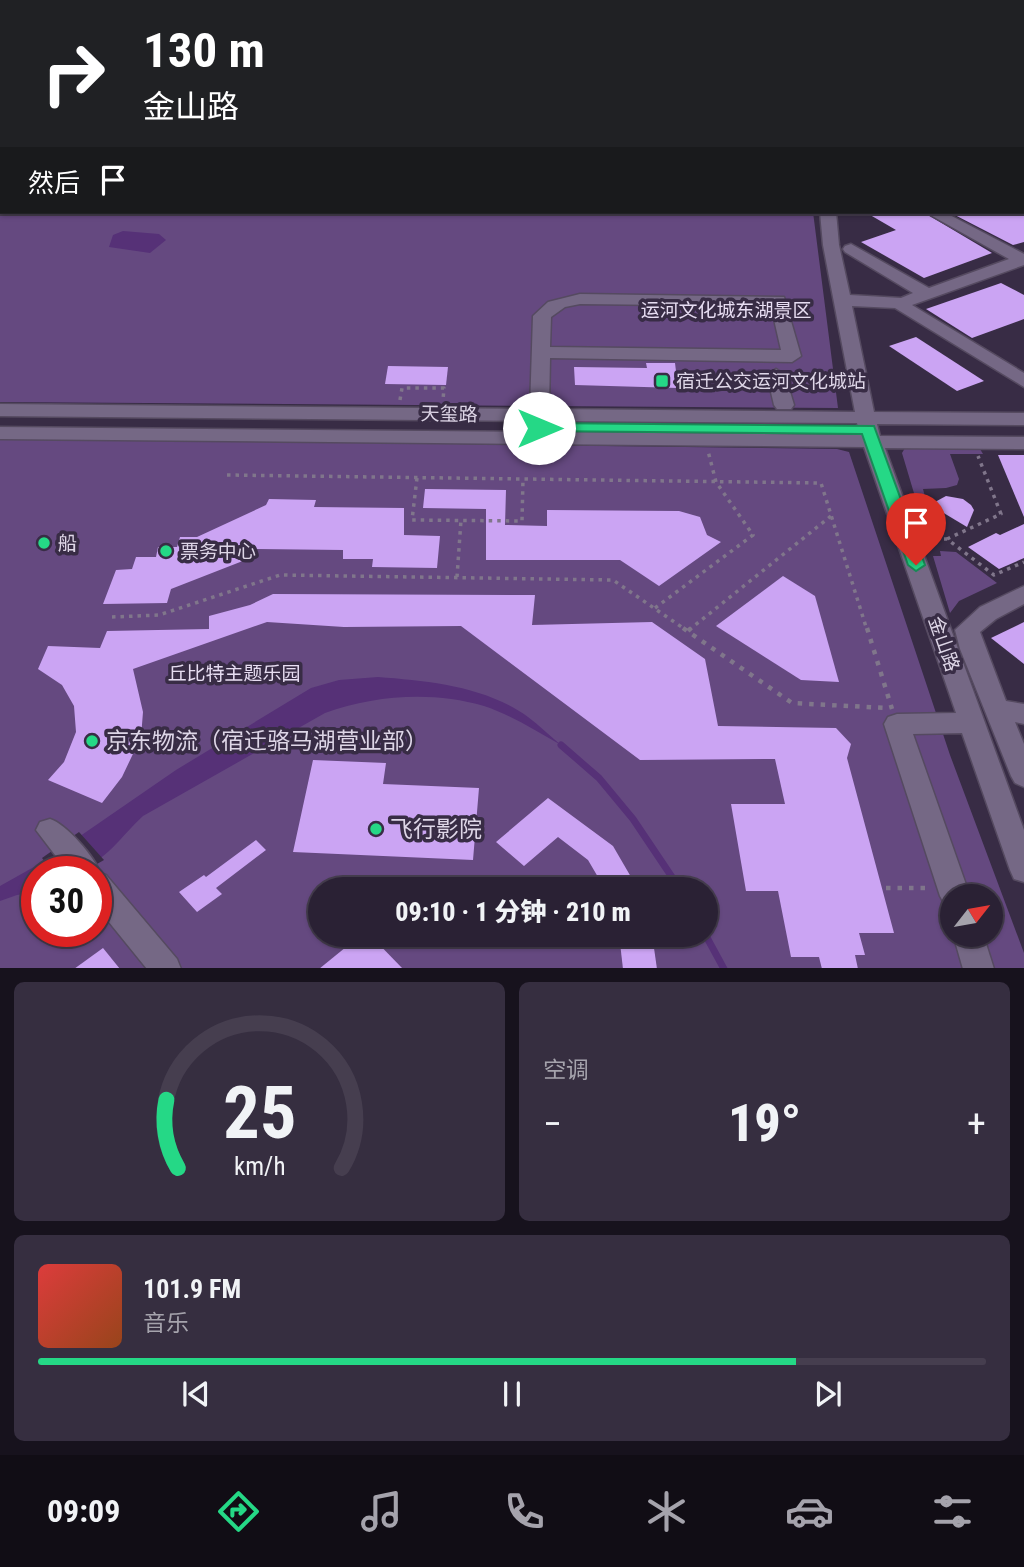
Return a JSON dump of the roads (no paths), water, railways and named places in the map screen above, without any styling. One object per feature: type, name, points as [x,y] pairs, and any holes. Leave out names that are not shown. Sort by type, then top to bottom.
[{"type":"street","name":"金山路","points":[[828,214],[842,300],[867,424],[1024,870]]},
{"type":"street","points":[[936,214],[1024,266]]},
{"type":"street","points":[[851,249],[927,294]]},
{"type":"street","points":[[842,300],[904,303],[1004,267],[1024,266]]},
{"type":"street","points":[[540,414],[542,316],[554,305],[568,300],[778,300],[792,356],[542,352]]},
{"type":"street","points":[[904,303],[903,307],[1024,381]]},
{"type":"street","points":[[776,375],[784,405]]},
{"type":"street","points":[[0,396],[289,418],[618,428],[706,440],[867,424]]},
{"type":"street","points":[[0,433],[289,418],[400,400],[443,400],[540,414],[784,405],[867,424],[1024,443]]},
{"type":"street","name":"天玺路","points":[[0,410],[289,418]]},
{"type":"street","name":"天玺路","points":[[0,422],[540,414],[618,428],[1024,419]]},
{"type":"street","name":"天玺路","points":[[867,424],[1024,430]]},
{"type":"street","points":[[1024,594],[988,613],[967,630],[1024,776]]},
{"type":"street","points":[[996,709],[1024,714]]},
{"type":"street","points":[[951,884],[894,716],[972,723]]},
{"type":"street","points":[[50,830],[72,856]]},
{"type":"street","points":[[112,903],[166,968]]},
{"type":"street","points":[[972,947],[979,968]]},
{"type":"waterway","points":[[561,745],[599,778],[633,819],[672,877]]},
{"type":"waterway","points":[[712,947],[723,968]]},
{"type":"place","name":"宿迁公交运河文化城站","points":[[662,381]]},
{"type":"place","name":"船","points":[[44,543]]},
{"type":"place","name":"票务中心","points":[[166,551]]},
{"type":"place","name":"京东物流（宿迁骆马湖营业部）","points":[[92,741]]},
{"type":"place","name":"飞行影院","points":[[376,829]]},
{"type":"park label","name":"运河文化城东湖景区","points":[[726,310]]},
{"type":"park label","name":"丘比特主题乐园","points":[[234,673]]}]
